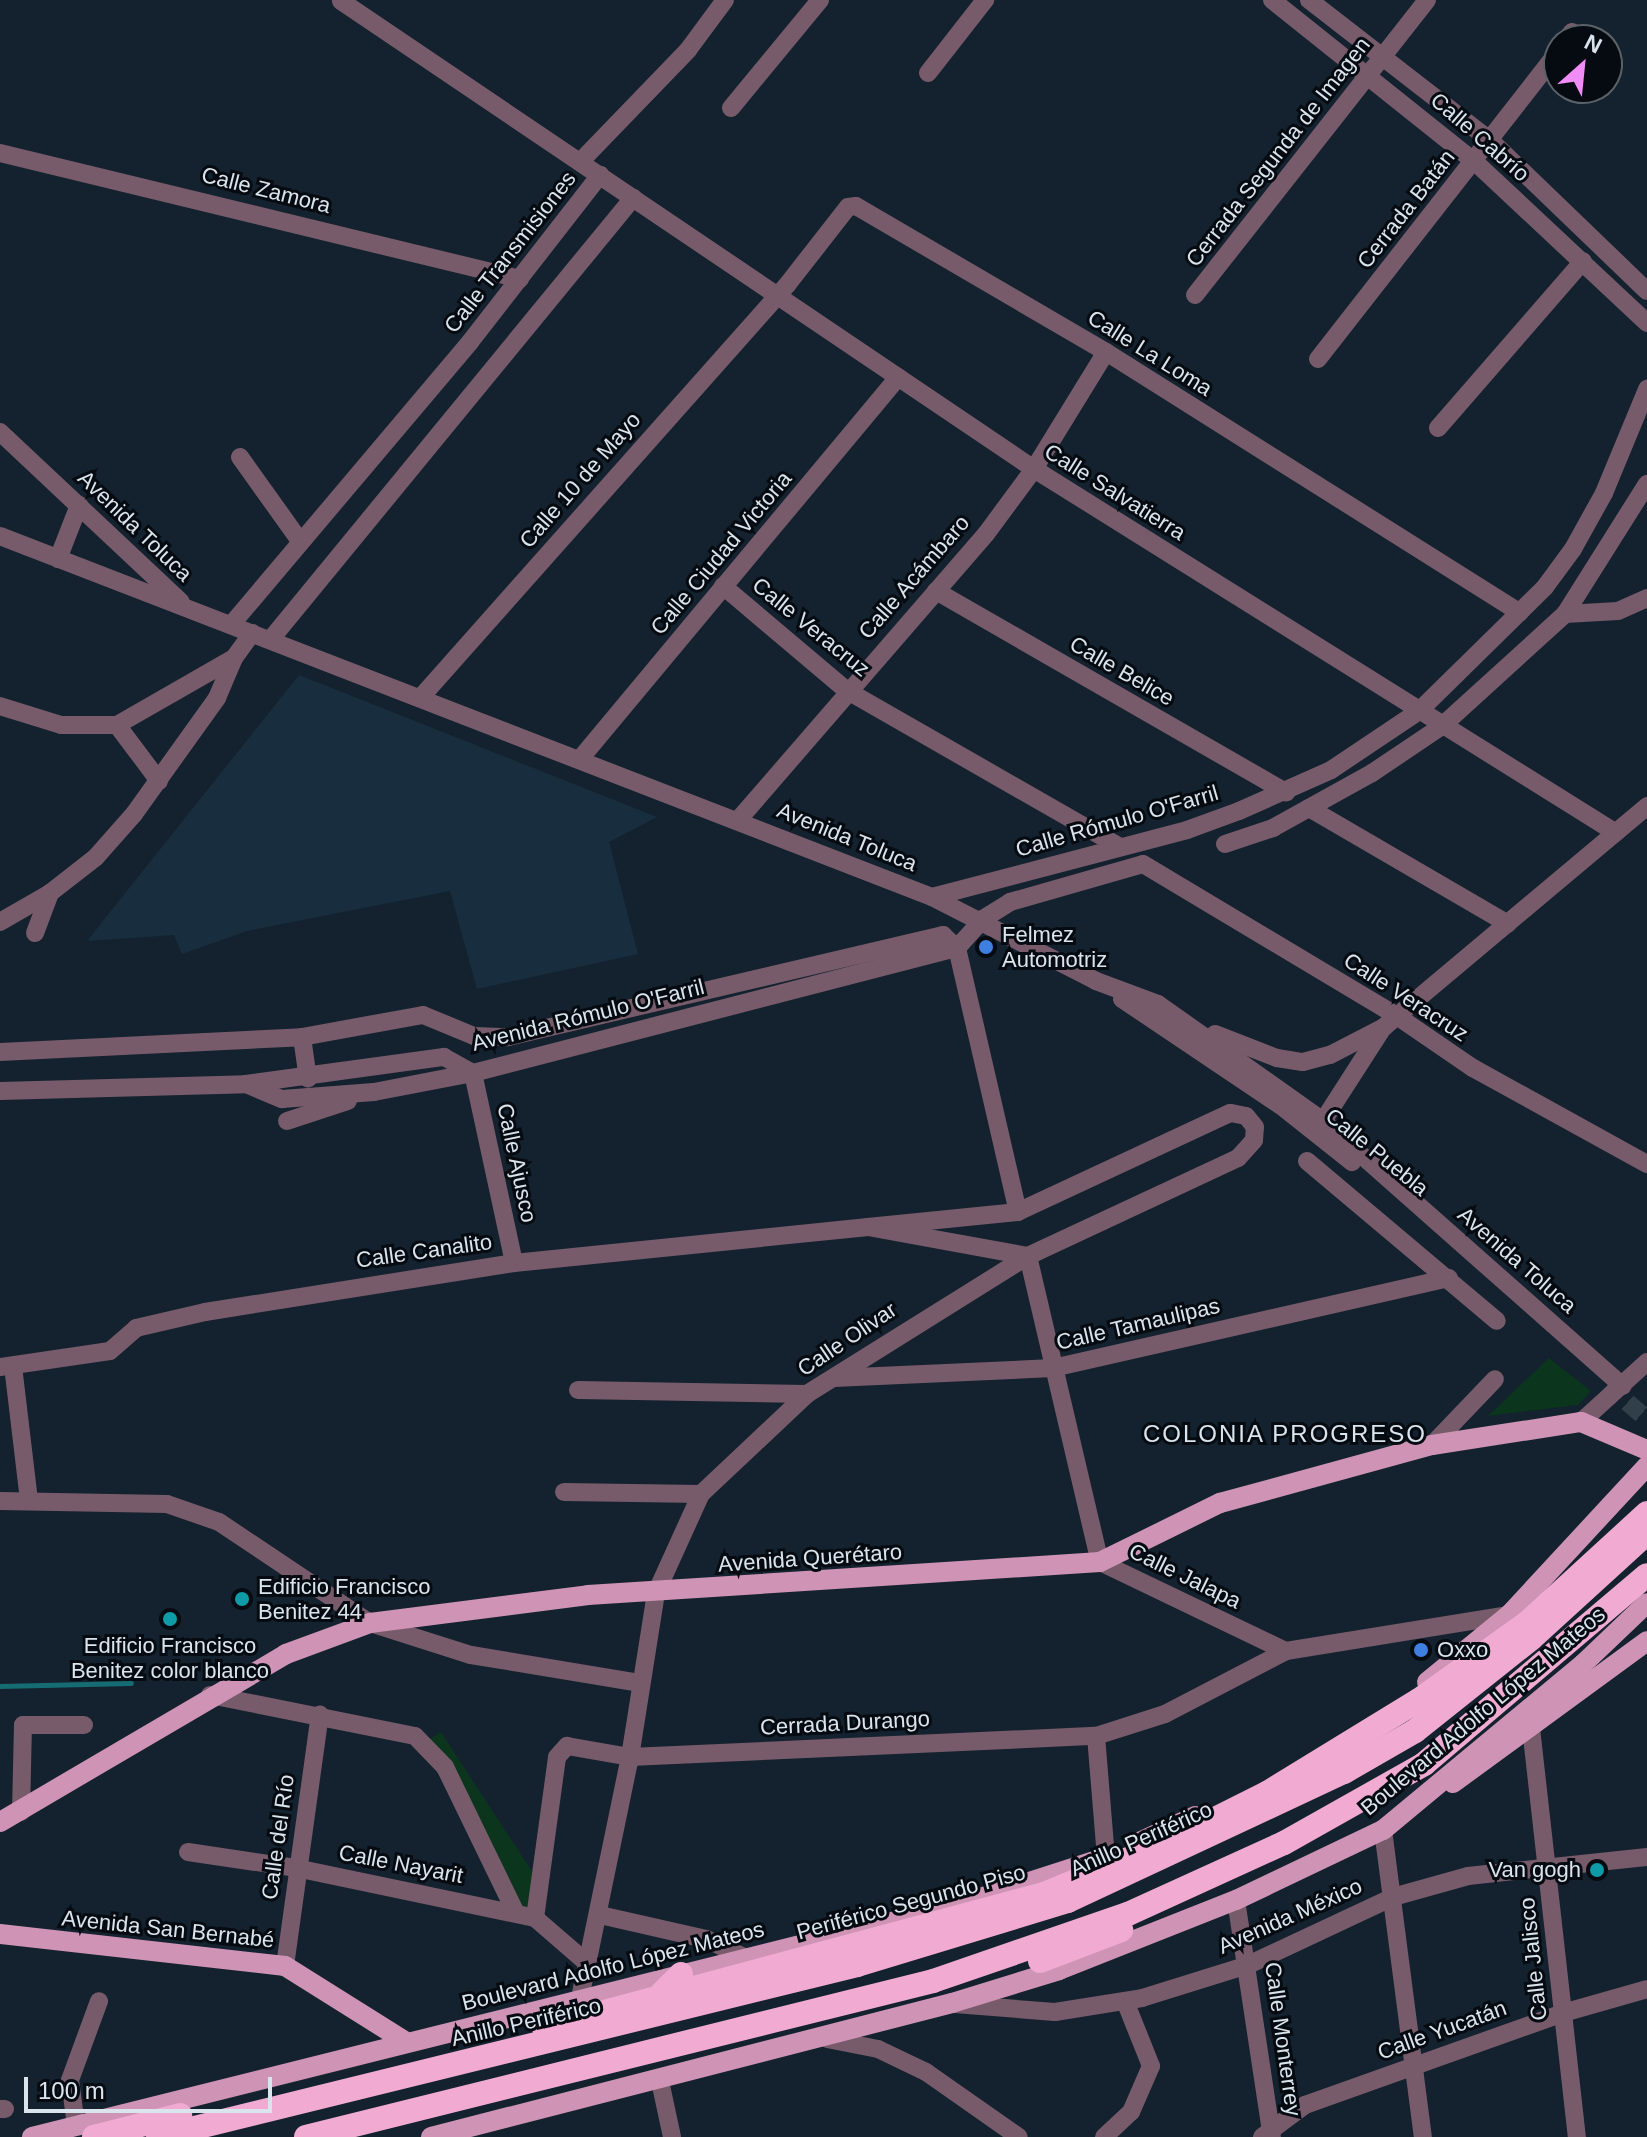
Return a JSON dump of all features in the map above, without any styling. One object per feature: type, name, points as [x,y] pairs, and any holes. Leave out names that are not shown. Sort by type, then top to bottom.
[{"type":"highway","name":"Periférico Segundo Piso","points":[[85,2132],[544,2028],[1044,1894],[1169,1842],[1267,1793],[1394,1717],[1527,1623],[1647,1513]]},
{"type":"highway","name":"Anillo Periférico","points":[[158,2137],[632,2024],[857,1965],[1068,1901],[1229,1828],[1415,1731],[1532,1638],[1647,1533]]},
{"type":"highway","points":[[306,2137],[933,1981],[1128,1914],[1284,1843],[1424,1764],[1647,1575]]},
{"type":"highway","points":[[364,2137],[758,2043],[948,1991],[1088,1945],[1364,1808],[1474,1733],[1647,1588]]},
{"type":"highway","points":[[632,2024],[681,1974]]},
{"type":"main road","name":"Avenida Querétaro","points":[[0,1822],[210,1695],[286,1654],[370,1623],[491,1604],[1100,1562],[1220,1503],[1432,1445],[1581,1422]]},
{"type":"main road","points":[[1581,1422],[1647,1450]]},
{"type":"main road","name":"Boulevard Adolfo López Mateos","points":[[32,2137],[85,2132],[406,2042],[952,1907],[1106,1858],[1319,1752],[1427,1682],[1509,1615],[1637,1487],[1647,1466]]},
{"type":"main road","name":"Boulevard Adolfo López Mateos","points":[[431,2137],[827,2039],[952,2003],[1059,1970],[1236,1900],[1383,1830],[1583,1664],[1647,1603]]},
{"type":"main road","points":[[1383,1830],[1531,1728],[1646,1641]]},
{"type":"main road","name":"Avenida San Bernabé","points":[[0,1934],[285,1966],[406,2042]]},
{"type":"street","name":"Calle Transmisiones","points":[[231,625],[520,279],[600,175],[580,162],[688,50],[725,0]]},
{"type":"street","points":[[731,108],[820,0]]},
{"type":"street","points":[[928,73],[985,0]]},
{"type":"street","name":"Calle Cabrío","points":[[1272,0],[1474,161],[1647,323]]},
{"type":"street","name":"Calle Cabrío","points":[[1309,0],[1491,141],[1647,291]]},
{"type":"street","name":"Cerrada Segunda de Imagen","points":[[1195,295],[1427,0]]},
{"type":"street","points":[[341,1],[580,162]]},
{"type":"street","name":"Cerrada Batán","points":[[1318,359],[1543,71]]},
{"type":"street","name":"Calle Zamora","points":[[0,153],[520,279]]},
{"type":"street","name":"Calle Salvatierra","points":[[600,175],[775,297],[1034,469],[1616,833]]},
{"type":"street","points":[[271,639],[633,198]]},
{"type":"street","name":"Calle La Loma","points":[[775,297],[848,207],[856,206],[1106,352],[1520,613]]},
{"type":"street","points":[[1438,428],[1583,261]]},
{"type":"street","name":"Calle 10 de Mayo","points":[[422,696],[775,297]]},
{"type":"street","name":"Calle Acámbaro","points":[[739,819],[846,690],[936,591],[1034,469],[1106,352]]},
{"type":"street","name":"Calle Ciudad Victoria","points":[[580,759],[898,377]]},
{"type":"street","name":"Calle Rómulo O'Farril","points":[[932,897],[1187,830],[1286,792],[1331,770],[1419,711],[1520,613],[1573,549],[1604,493],[1647,389]]},
{"type":"street","name":"Avenida Toluca","points":[[0,432],[188,610],[422,696],[932,897],[983,919],[1096,981],[1158,1004],[1193,1025],[1323,1121],[1615,1386]]},
{"type":"street","points":[[240,457],[300,541]]},
{"type":"street","points":[[1225,844],[1273,828],[1442,726],[1565,614],[1647,484]]},
{"type":"street","points":[[58,559],[79,505]]},
{"type":"street","points":[[0,536],[188,610]]},
{"type":"street","name":"Calle Veracruz","points":[[723,586],[846,690],[1120,847]]},
{"type":"street","name":"Calle Belice","points":[[936,591],[1286,792]]},
{"type":"street","points":[[1565,614],[1618,611],[1647,598]]},
{"type":"street","points":[[0,922],[50,893],[96,857],[159,781],[217,698],[234,658],[252,633]]},
{"type":"street","points":[[0,706],[61,725],[117,725],[234,658]]},
{"type":"street","points":[[117,725],[159,781]]},
{"type":"street","points":[[1193,1025],[1277,1058],[1303,1062],[1330,1055],[1389,1020],[1647,806]]},
{"type":"street","points":[[1309,808],[1508,924]]},
{"type":"street","name":"Calle Veracruz","points":[[983,919],[1030,894],[1143,864],[1389,1020],[1647,1164]]},
{"type":"street","points":[[35,933],[50,893]]},
{"type":"street","points":[[957,948],[983,919]]},
{"type":"street","points":[[0,1052],[302,1037],[423,1015],[474,1036],[508,1037],[939,935],[957,948],[1018,1212]]},
{"type":"street","name":"Avenida Rómulo O'Farril","points":[[0,1091],[246,1084],[308,1079],[444,1057],[473,1073],[957,948]]},
{"type":"street","name":"Calle Puebla","points":[[1096,981],[1280,1105],[1397,1198],[1615,1386]]},
{"type":"street","points":[[1323,1121],[1389,1020]]},
{"type":"street","points":[[302,1037],[308,1079]]},
{"type":"street","points":[[246,1084],[282,1099],[374,1092],[473,1073]]},
{"type":"street","name":"Calle Ajusco","points":[[473,1073],[514,1263]]},
{"type":"street","points":[[287,1121],[374,1092]]},
{"type":"street","name":"Calle Olivar","points":[[580,1998],[600,1915],[630,1757],[656,1593],[701,1494],[807,1394],[1028,1256],[1238,1158],[1254,1140],[1255,1127],[1246,1116],[1230,1113],[1018,1212]]},
{"type":"street","points":[[1307,1161],[1497,1321]]},
{"type":"street","name":"Calle Canalito","points":[[6,1366],[110,1351],[136,1328],[205,1312],[514,1263],[1018,1212]]},
{"type":"street","name":"Calle Canalito","points":[[868,1227],[1028,1256]]},
{"type":"street","name":"Calle Jalapa","points":[[1028,1256],[1100,1562],[1286,1651]]},
{"type":"street","name":"Calle Tamaulipas","points":[[832,1378],[1053,1368],[1449,1278]]},
{"type":"street","points":[[1581,1422],[1615,1386],[1647,1362]]},
{"type":"street","points":[[6,1366],[29,1501]]},
{"type":"street","points":[[1432,1445],[1495,1379]]},
{"type":"street","points":[[578,1390],[807,1394]]},
{"type":"street","points":[[564,1492],[701,1494]]},
{"type":"street","points":[[0,1501],[167,1504],[219,1522],[370,1623],[471,1655],[641,1683]]},
{"type":"street","points":[[1286,1651],[1509,1615]]},
{"type":"street","name":"Cerrada Durango","points":[[535,1918],[561,1750],[567,1746],[630,1757],[1096,1736],[1165,1714],[1286,1651]]},
{"type":"street","points":[[210,1695],[400,1731],[432,1748],[516,1913]]},
{"type":"street","name":"Calle del Río","points":[[285,1966],[296,1868],[320,1714]]},
{"type":"street","points":[[21,1812],[23,1725],[84,1725]]},
{"type":"street","name":"Calle Jalisco","points":[[1531,1728],[1577,2137]]},
{"type":"street","points":[[1096,1736],[1106,1858]]},
{"type":"street","points":[[1383,1830],[1423,2137]]},
{"type":"street","name":"Calle Nayarit","points":[[188,1852],[296,1868],[535,1918],[587,1963]]},
{"type":"street","name":"Avenida México","points":[[952,2003],[1055,2012],[1125,2001],[1248,1965],[1393,1897],[1468,1876],[1546,1864],[1647,1857]]},
{"type":"street","name":"Calle Monterrey","points":[[1236,1900],[1248,1965],[1269,2134]]},
{"type":"street","points":[[600,1915],[706,1939],[746,1958]]},
{"type":"street","name":"Calle Yucatán","points":[[1269,2134],[1305,2105],[1563,2013],[1647,1989]]},
{"type":"street","points":[[85,2132],[70,2080],[99,2001]]},
{"type":"street","points":[[1104,2137],[1131,2112],[1151,2066],[1125,2001]]},
{"type":"street","points":[[827,2039],[878,2049],[926,2072],[1019,2137]]},
{"type":"street","points":[[660,2081],[672,2137]]},
{"type":"shaded area","points":[[299,675],[657,817],[609,842],[638,954],[477,989],[450,891],[247,931],[182,954],[174,935],[87,941]]},
{"type":"green space","points":[[1549,1358],[1591,1391],[1578,1405],[1488,1416]]},
{"type":"green space","points":[[441,1732],[535,1876],[525,1927],[508,1912],[433,1764],[418,1747]]},
{"type":"waterway","points":[[0,1686],[131,1683]]},
{"type":"tunnel","points":[[1607,1385],[1647,1419]]},
{"type":"place","name":"Felmez Automotriz","points":[[986,947]]},
{"type":"place","name":"Edificio Francisco Benitez 44","points":[[242,1599]]},
{"type":"place","name":"Edificio Francisco Benitez color blanco","points":[[170,1619]]},
{"type":"place","name":"Oxxo","points":[[1421,1650]]},
{"type":"place","name":"Van gogh","points":[[1597,1870]]},
{"type":"district","name":"COLONIA PROGRESO","points":[[1285,1434]]}]
